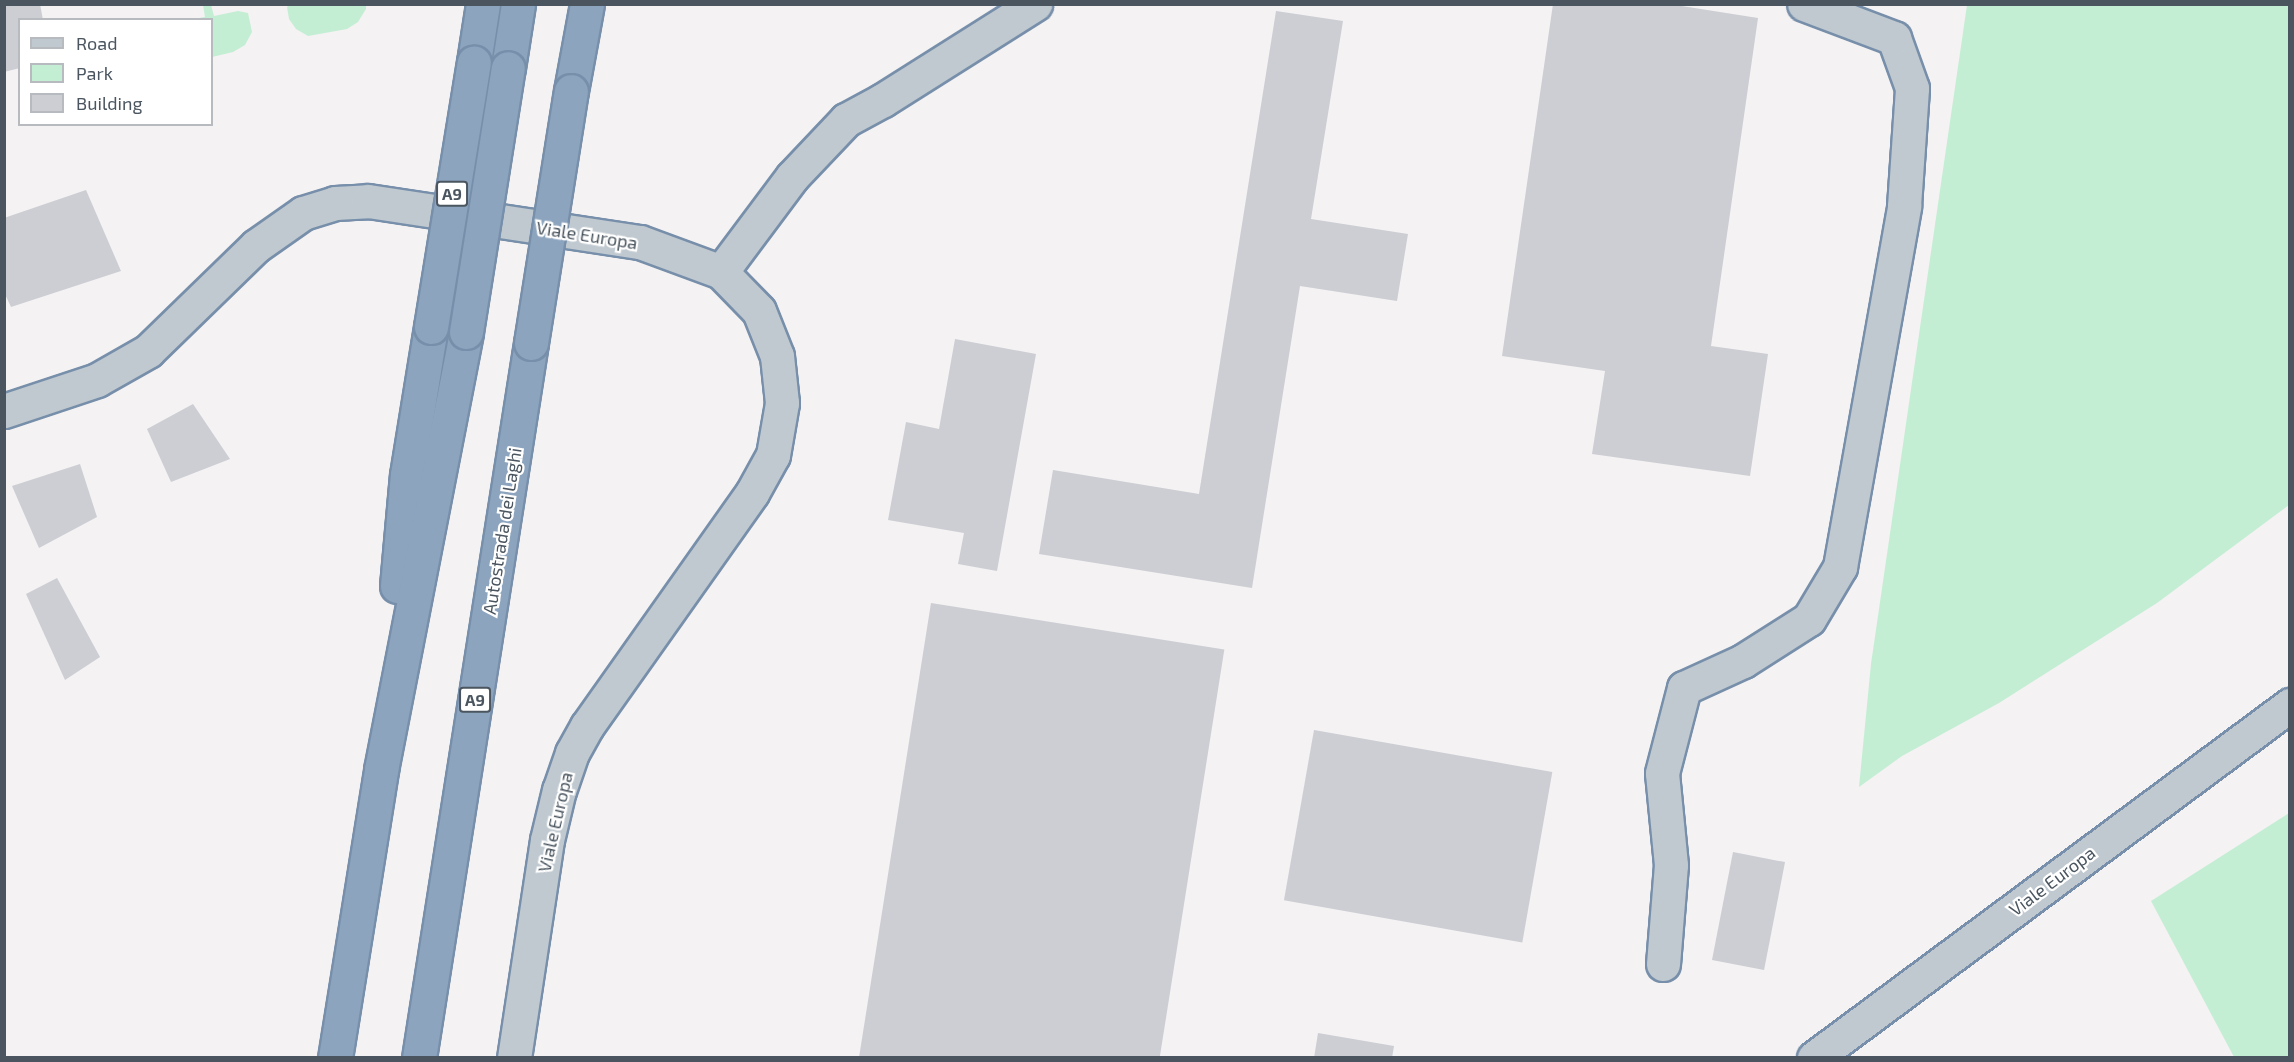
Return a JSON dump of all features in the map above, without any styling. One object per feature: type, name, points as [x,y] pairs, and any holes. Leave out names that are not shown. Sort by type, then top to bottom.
[{"type":"highway","name":"A9","points":[[381,770],[407,475],[483,4]]},
{"type":"highway","name":"A9","points":[[335,1058],[381,770],[466,332],[518,4]]},
{"type":"highway","name":"Autostrada dei Laghi","points":[[419,1058],[571,91],[587,4]]},
{"type":"street","points":[[721,272],[792,177],[846,120],[883,100],[1035,4]]},
{"type":"street","points":[[1663,964],[1671,865],[1662,773],[1684,688],[1743,661],[1809,619],[1840,567],[1904,206],[1912,88],[1894,38],[1804,4]]},
{"type":"street","name":"Viale Europa","points":[[4,411],[97,380],[148,351],[256,246],[303,213],[335,203],[368,201],[640,242],[721,272],[759,311],[777,356],[782,403],[772,454],[752,493],[587,726],[572,753],[559,790],[547,840],[514,1058]]},
{"type":"street","name":"Viale Europa","points":[[1814,1058],[2289,705]]},
{"type":"green space","points":[[203,5],[211,5],[214,16],[238,11],[248,13],[252,32],[245,45],[233,52],[213,57],[213,18],[199,18],[205,17]]},
{"type":"green space","points":[[289,5],[366,5],[366,9],[358,22],[347,29],[308,36],[296,29],[289,19],[287,7]]},
{"type":"green space","points":[[1967,5],[2289,5],[2289,505],[2157,603],[1999,703],[1902,756],[1859,787],[1871,664]]},
{"type":"green space","points":[[2289,813],[2289,1057],[2234,1057],[2151,901]]},
{"type":"building","points":[[4,4],[40,4],[43,18],[18,18],[18,68],[4,72]]},
{"type":"building","points":[[1553,4],[1669,4],[1758,18],[1711,346],[1768,354],[1750,476],[1592,454],[1605,371],[1502,356]]},
{"type":"building","points":[[1276,11],[1343,21],[1311,219],[1408,234],[1397,301],[1300,286],[1252,588],[1039,554],[1053,470],[1199,494]]},
{"type":"building","points":[[86,190],[121,271],[11,307],[4,292],[4,218]]},
{"type":"building","points":[[955,339],[1036,354],[997,571],[958,564],[964,533],[888,520],[906,422],[939,429]]},
{"type":"building","points":[[193,404],[230,459],[171,482],[147,429]]},
{"type":"building","points":[[80,464],[97,517],[39,548],[12,486]]},
{"type":"building","points":[[57,578],[100,657],[65,680],[26,594]]},
{"type":"building","points":[[931,603],[1224,649],[1160,1058],[859,1058]]},
{"type":"building","points":[[1314,730],[1552,772],[1522,942],[1284,900]]},
{"type":"building","points":[[1733,852],[1785,862],[1764,970],[1712,960]]},
{"type":"building","points":[[1318,1033],[1394,1046],[1392,1058],[1314,1058]]}]
